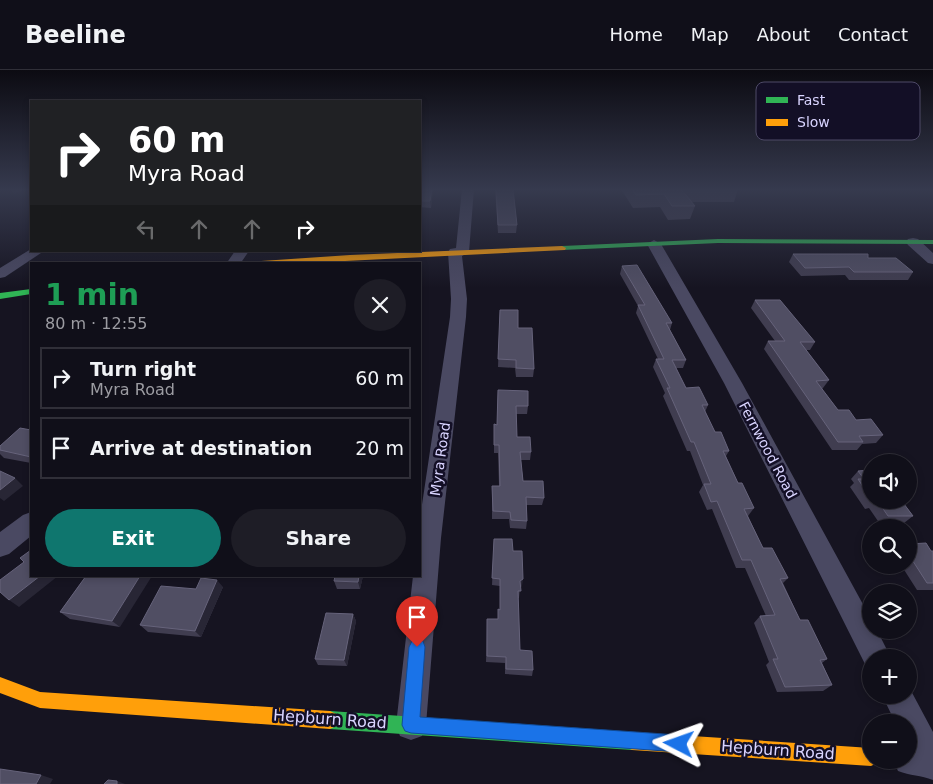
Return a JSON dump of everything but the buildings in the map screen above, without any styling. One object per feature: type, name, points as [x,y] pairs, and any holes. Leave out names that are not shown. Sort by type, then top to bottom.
[{"type":"main road","points":[[282,262],[654,244],[755,241],[933,242]]},
{"type":"main road","points":[[0,296],[30,292]]},
{"type":"main road","name":"Hepburn Road","points":[[0,685],[40,700],[862,756]]},
{"type":"street","name":"Myra Road","points":[[411,725],[428,548],[458,318],[458,252],[463,222]]},
{"type":"street","points":[[914,242],[933,260]]},
{"type":"street","name":"Fernwood Road","points":[[654,244],[733,384],[872,649]]},
{"type":"street","points":[[0,274],[35,252]]},
{"type":"street","points":[[0,546],[30,523]]},
{"type":"street","points":[[901,704],[927,762]]},
{"type":"traffic: fast","points":[[562,248],[718,241],[933,242]]},
{"type":"traffic: fast","points":[[0,296],[30,292]]},
{"type":"traffic: fast","points":[[330,720],[632,741]]},
{"type":"traffic: slow","points":[[276,262],[562,248]]},
{"type":"traffic: slow","points":[[0,685],[40,700],[330,720]]},
{"type":"traffic: slow","points":[[632,741],[862,756]]},
{"type":"route","points":[[417,647],[411,725],[679,744]]}]
